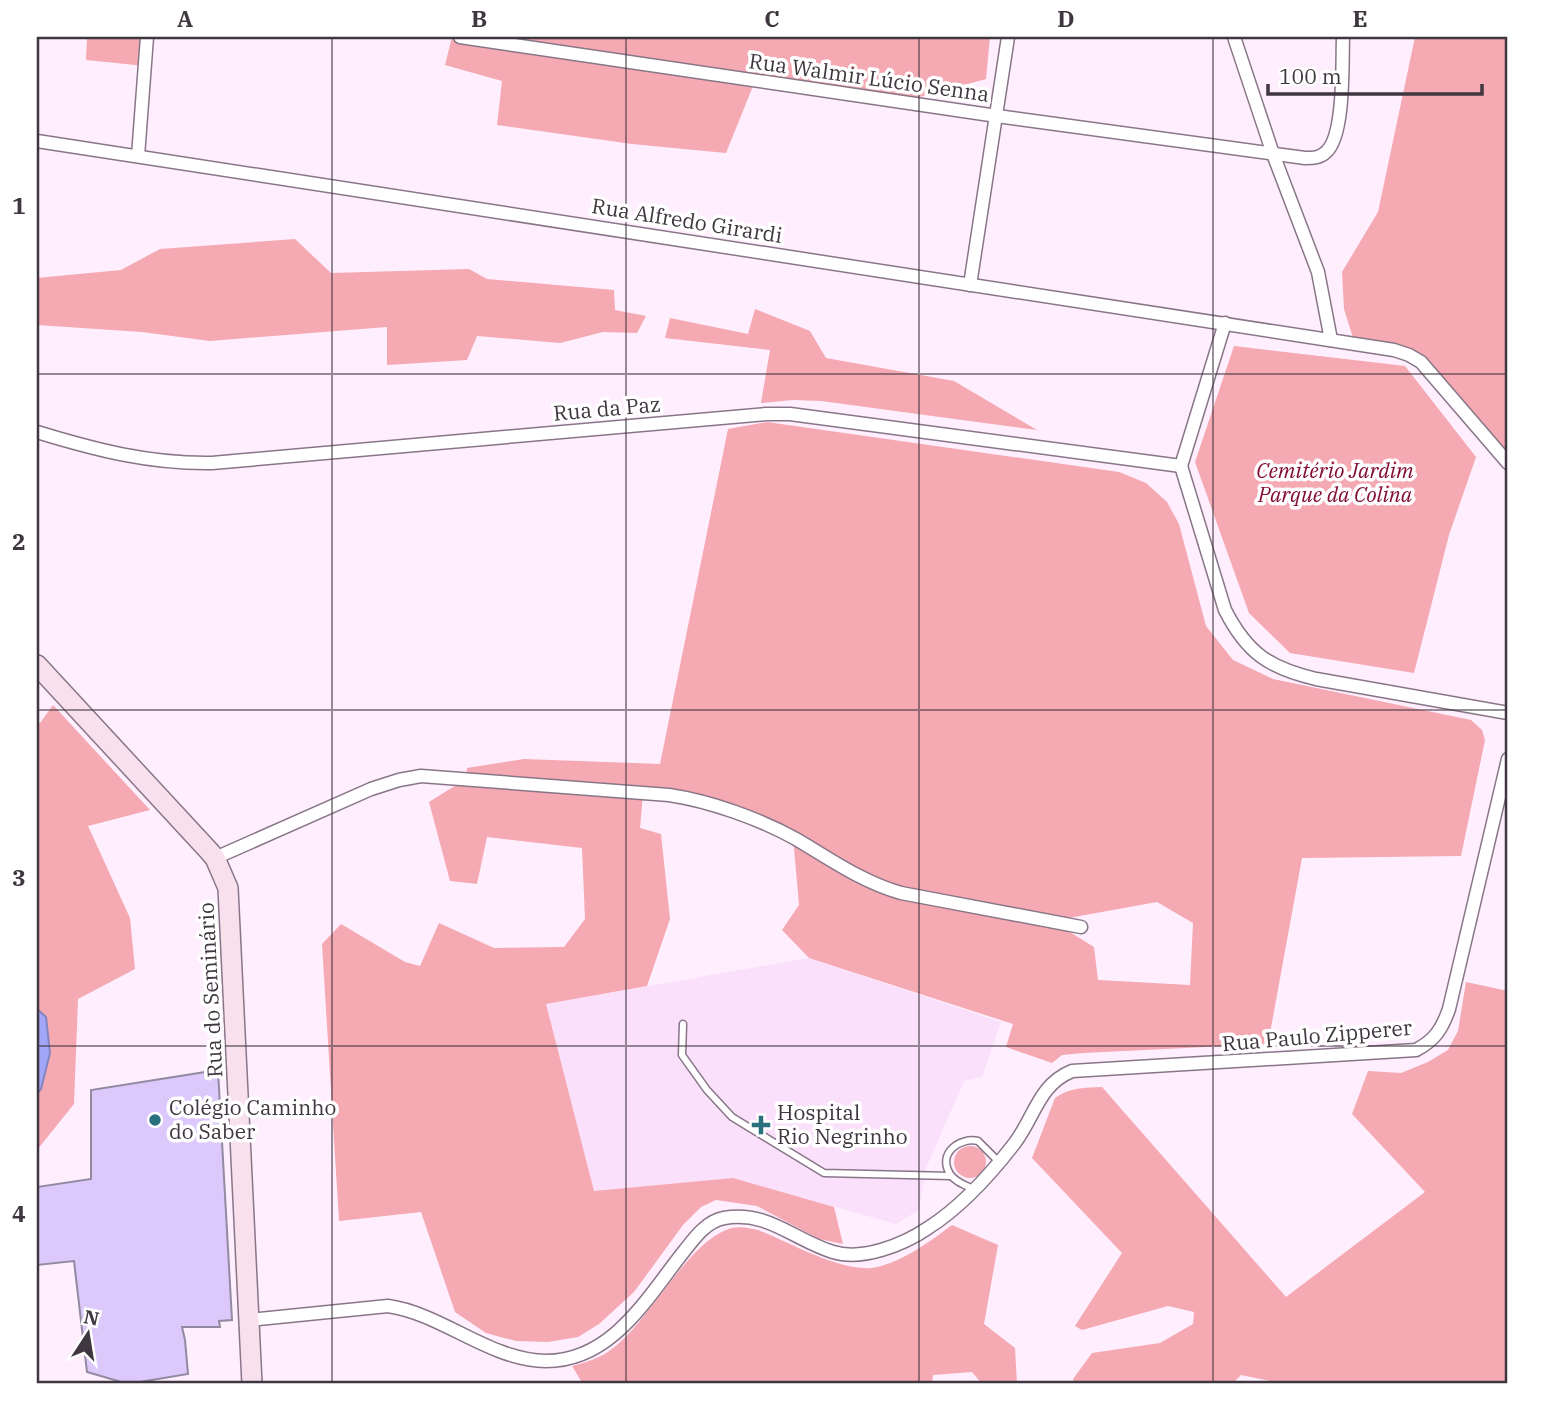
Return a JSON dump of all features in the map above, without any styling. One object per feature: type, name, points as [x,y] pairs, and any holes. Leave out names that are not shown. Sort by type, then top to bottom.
[{"type":"street","points":[[138,156],[147,37]]},
{"type":"street","name":"Rua Walmir Lúcio Senna","points":[[460,37],[997,116],[1316,158],[1325,153],[1332,144],[1340,110],[1343,37]]},
{"type":"street","points":[[970,285],[1008,37]]},
{"type":"street","points":[[1234,37],[1273,154],[1318,272],[1331,340]]},
{"type":"street","name":"Rua Alfredo Girardi","points":[[37,141],[1394,351],[1409,355],[1420,362],[1508,463]]},
{"type":"street","points":[[1225,323],[1181,466],[1225,610],[1235,629],[1262,659],[1296,674],[1508,713]]},
{"type":"street","name":"Rua da Paz","points":[[37,432],[131,458],[212,463],[790,414],[1181,466]]},
{"type":"street","name":"Rua do Seminário","points":[[37,665],[215,858],[228,888],[252,1384]]},
{"type":"street","name":"Rua Paulo Zipperer","points":[[999,1162],[1024,1130],[1049,1084],[1072,1071],[1390,1053],[1416,1050],[1431,1042],[1443,1028],[1449,1009],[1508,760]]},
{"type":"street","points":[[215,858],[371,789],[421,776],[441,777],[689,798],[768,826],[875,886],[1081,927]]},
{"type":"street","points":[[249,1320],[388,1306],[424,1315],[509,1355],[546,1361],[566,1359],[589,1353],[622,1328],[701,1230],[719,1218],[743,1215],[764,1220],[830,1251],[858,1254],[899,1243],[927,1229],[999,1162]]},
{"type":"lane","points":[[683,1024],[682,1055],[732,1117],[824,1173],[951,1176],[973,1189]]},
{"type":"lane","points":[[951,1176],[948,1155],[957,1143],[964,1140],[978,1141],[999,1162]]},
{"type":"shaded area","name":"Hospital Rio Negrinho","points":[[809,958],[1001,1022],[982,1077],[964,1081],[926,1168],[919,1210],[896,1224],[733,1178],[594,1192],[546,1004]]},
{"type":"green space","points":[[87,37],[147,37],[145,66],[86,60]]},
{"type":"green space","points":[[452,37],[990,37],[986,79],[901,102],[755,81],[726,153],[632,144],[497,125],[502,81],[445,65]]},
{"type":"green space","points":[[1415,37],[1508,37],[1508,463],[1420,362],[1355,344],[1344,309],[1342,272],[1378,212]]},
{"type":"green space","points":[[295,239],[331,273],[469,269],[487,279],[614,290],[615,310],[646,316],[637,333],[603,332],[560,343],[477,336],[467,360],[387,365],[387,327],[210,341],[142,332],[37,325],[37,278],[121,270],[160,249]]},
{"type":"green space","points":[[755,309],[810,331],[826,358],[954,381],[1037,430],[821,401],[761,403],[770,350],[665,338],[670,318],[748,334]]},
{"type":"green space","name":"Cemitério Jardim Parque da Colina","points":[[1234,346],[1405,366],[1476,457],[1449,535],[1414,673],[1290,653],[1249,613],[1195,462]]},
{"type":"green space","points":[[767,422],[1119,472],[1146,483],[1167,502],[1179,524],[1206,626],[1233,660],[1273,679],[1471,720],[1482,730],[1485,740],[1461,856],[1302,858],[1268,1044],[1083,1053],[1062,1055],[1052,1063],[1006,1047],[1013,1024],[809,958],[782,930],[799,905],[793,837],[709,804],[643,794],[640,828],[661,834],[670,919],[647,986],[546,1004],[594,1191],[733,1178],[834,1207],[843,1244],[819,1239],[757,1206],[716,1200],[701,1207],[683,1225],[634,1292],[599,1324],[578,1337],[548,1342],[516,1341],[486,1333],[455,1312],[421,1212],[339,1221],[322,944],[341,924],[405,962],[420,966],[439,923],[494,948],[564,947],[585,919],[582,848],[487,837],[477,884],[450,881],[429,802],[466,779],[467,768],[524,759],[660,764],[728,429]],"holes":[[[1157,902],[1193,923],[1190,985],[1098,980],[1094,947],[1052,921]]]},
{"type":"green space","points":[[53,705],[150,810],[88,826],[130,918],[135,969],[78,999],[74,1104],[37,1150],[37,1094],[41,1089],[46,1017],[37,1009],[37,723],[40,723]]},
{"type":"green space","points":[[1466,982],[1508,991],[1508,1384],[1285,1384],[1241,1375],[1232,1384],[1074,1384],[1073,1379],[1092,1353],[1160,1343],[1193,1324],[1194,1312],[1168,1306],[1082,1330],[1075,1326],[1122,1253],[1032,1158],[1055,1098],[1072,1090],[1102,1087],[1286,1297],[1425,1192],[1352,1114],[1368,1071],[1401,1073],[1448,1050],[1458,1031]]},
{"type":"green space","points":[[970,1146],[982,1150],[986,1162],[982,1174],[970,1178],[958,1174],[954,1162],[958,1150]]},
{"type":"green space","points":[[952,1225],[998,1245],[984,1324],[1015,1348],[1017,1384],[982,1384],[972,1372],[933,1375],[932,1384],[583,1384],[572,1366],[612,1349],[641,1320],[700,1248],[716,1235],[732,1228],[758,1230],[814,1255],[844,1265],[871,1268],[903,1257]]},
{"type":"water","points":[[37,1009],[46,1017],[50,1053],[41,1089],[37,1094]]},
{"type":"building","points":[[218,1070],[232,1320],[219,1321],[220,1327],[182,1327],[188,1374],[128,1384],[87,1372],[74,1261],[37,1265],[37,1187],[91,1179],[91,1090]]},
{"type":"place","name":"Colégio Caminho do Saber","points":[[155,1120]]},
{"type":"place","name":"Hospital Rio Negrinho","points":[[761,1125]]}]
